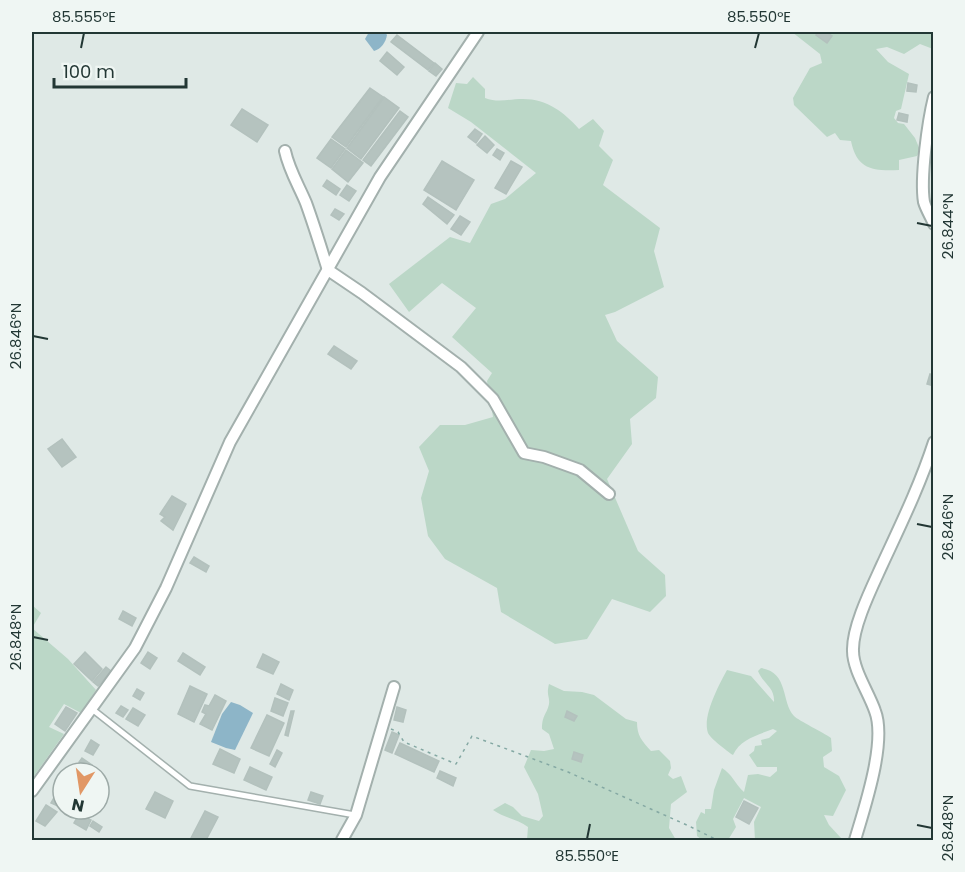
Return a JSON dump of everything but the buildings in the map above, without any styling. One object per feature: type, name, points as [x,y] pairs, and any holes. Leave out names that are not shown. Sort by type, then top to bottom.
[{"type":"street","points":[[32,791],[135,648],[166,588],[230,442],[380,177],[478,32]]},
{"type":"street","points":[[933,97],[929,114],[924,172],[924,202],[933,224]]},
{"type":"street","points":[[285,151],[288,165],[315,229],[328,270],[461,367],[493,399],[524,453],[580,470],[609,494]]},
{"type":"street","points":[[855,840],[868,795],[878,746],[876,713],[863,685],[852,652],[855,634],[870,590],[923,474],[933,442]]},
{"type":"street","points":[[342,840],[356,815],[394,687]]},
{"type":"lane","points":[[92,709],[190,786],[356,815]]},
{"type":"path","points":[[382,726],[398,732],[405,742],[456,764],[472,736],[568,772],[717,840]]},
{"type":"green space","points":[[792,32],[933,32],[933,49],[920,44],[904,54],[887,47],[876,49],[888,62],[909,74],[901,109],[896,111],[894,118],[898,123],[904,124],[915,138],[920,150],[917,156],[899,160],[899,170],[868,167],[857,158],[851,141],[840,140],[835,133],[827,137],[794,105],[793,98],[810,68],[822,63],[820,54]]},
{"type":"green space","points":[[473,77],[485,89],[485,98],[540,101],[561,112],[579,129],[593,119],[604,131],[599,146],[613,160],[603,185],[660,228],[654,251],[664,287],[605,315],[617,341],[658,377],[656,398],[630,419],[632,444],[607,479],[638,551],[665,575],[666,596],[650,612],[612,599],[587,639],[555,644],[501,612],[497,588],[445,559],[428,536],[421,498],[429,471],[419,447],[440,425],[465,425],[493,417],[487,381],[492,373],[452,337],[476,308],[442,283],[409,312],[389,284],[450,237],[470,243],[491,204],[505,199],[536,173],[471,122],[448,108],[456,83],[467,84]]},
{"type":"green space","points":[[32,605],[41,613],[32,628]]},
{"type":"green space","points":[[32,628],[68,659],[96,690],[81,713],[64,704],[49,727],[64,734],[32,779]]},
{"type":"green space","points":[[761,668],[776,675],[794,716],[831,738],[832,751],[823,757],[824,767],[839,776],[846,790],[833,816],[824,815],[841,840],[755,840],[754,822],[761,807],[744,798],[733,819],[736,827],[728,840],[702,840],[697,836],[696,822],[701,812],[705,814],[705,809],[711,809],[714,790],[722,768],[744,792],[748,775],[758,774],[770,777],[777,771],[777,767],[757,767],[749,755],[754,751],[755,746],[762,745],[761,740],[769,738],[777,731],[773,729],[750,738],[740,745],[733,755],[708,733],[709,710],[727,670],[751,676],[774,702],[771,689],[758,671]]},
{"type":"green space","points":[[549,684],[564,691],[594,695],[626,719],[637,722],[639,735],[645,744],[651,751],[659,750],[670,761],[671,768],[668,775],[673,779],[681,776],[687,792],[671,804],[669,828],[676,840],[646,838],[643,840],[527,840],[528,827],[493,810],[505,803],[522,816],[539,821],[543,816],[538,794],[524,767],[531,750],[554,749],[549,734],[542,729],[549,704]]},
{"type":"water","points":[[369,32],[385,32],[387,35],[379,49],[374,51],[365,39]]},
{"type":"water","points":[[231,702],[253,713],[235,750],[211,742],[222,714]]}]
